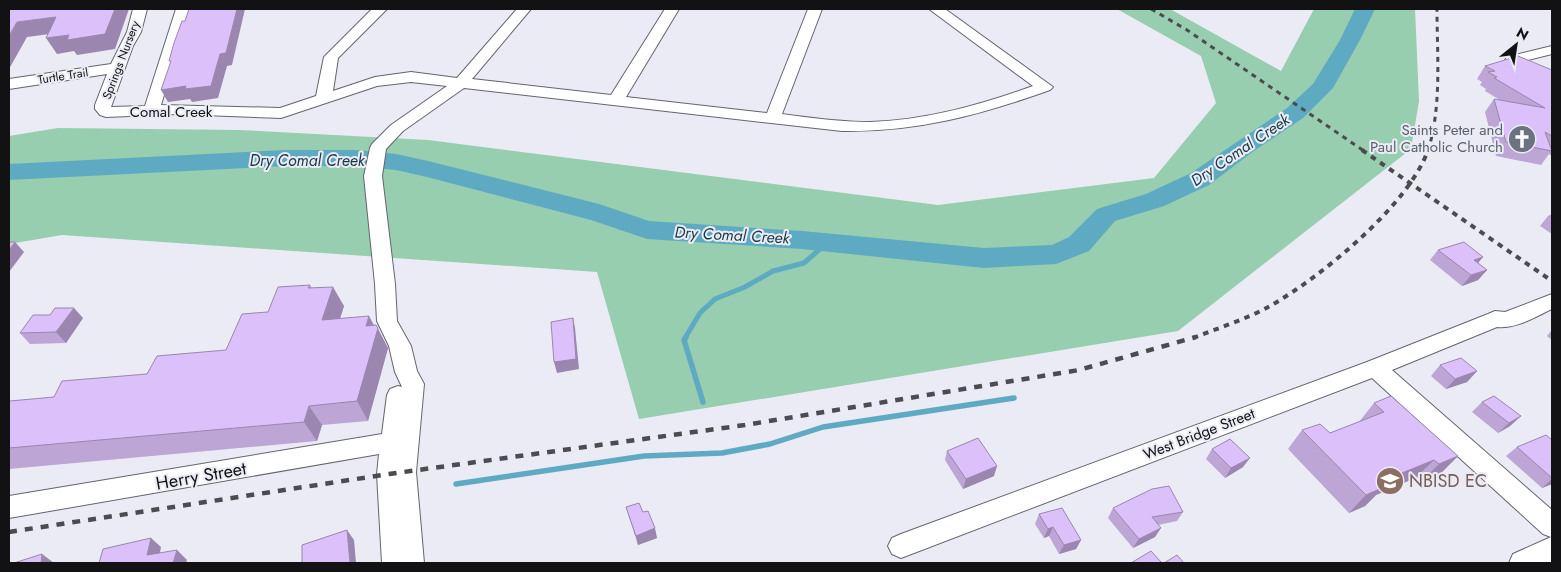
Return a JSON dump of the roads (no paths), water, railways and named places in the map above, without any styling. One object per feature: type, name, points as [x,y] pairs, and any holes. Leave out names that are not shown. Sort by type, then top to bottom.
[{"type":"street","name":"Springs Nursery","points":[[104,111],[103,105],[126,46],[134,32],[140,9]]},
{"type":"street","points":[[151,111],[183,9]]},
{"type":"street","points":[[323,100],[330,57],[380,9]]},
{"type":"street","points":[[411,563],[404,472],[413,384],[406,372],[400,346],[387,321],[373,176],[378,148],[397,128],[462,82],[524,9]]},
{"type":"street","points":[[616,100],[672,9]]},
{"type":"street","points":[[773,118],[815,9]]},
{"type":"street","name":"Comal Creek","points":[[104,111],[114,113],[183,110],[281,113],[375,82],[411,77],[842,126],[902,126],[936,121],[962,114],[1045,87],[936,9]]},
{"type":"street","points":[[1535,73],[1512,60],[1552,50]]},
{"type":"street","name":"Turtle Trail","points":[[9,84],[117,68]]},
{"type":"street","name":"West Bridge Street","points":[[1495,319],[1498,314],[1552,291]]},
{"type":"street","name":"West Bridge Street","points":[[901,546],[1375,368],[1495,319],[1507,320],[1552,301]]},
{"type":"street","points":[[1375,368],[1552,526]]},
{"type":"street","points":[[394,563],[389,474],[399,386],[406,372]]},
{"type":"street","name":"Herry Street","points":[[9,507],[393,442]]},
{"type":"street","points":[[1522,563],[1552,549]]},
{"type":"waterway","name":"Dry Comal Creek","points":[[9,172],[285,158],[356,158],[396,162],[428,169],[599,213],[647,230],[802,240],[984,258],[1056,254],[1079,244],[1106,215],[1155,200],[1200,179],[1295,113],[1322,88],[1350,40],[1365,9]]},
{"type":"waterway","points":[[685,338],[700,313],[715,299],[745,287],[773,271],[804,263],[828,242]]},
{"type":"waterway","points":[[686,337],[684,340],[703,402]]},
{"type":"waterway","points":[[456,484],[644,456],[722,453],[770,444],[823,427],[1014,398]]},
{"type":"railway","points":[[1151,9],[1187,30],[1364,151]]},
{"type":"railway","points":[[1428,151],[1437,98],[1437,9]]},
{"type":"railway","points":[[1362,150],[1410,183]]},
{"type":"railway","points":[[1410,183],[1428,150]]},
{"type":"railway","points":[[1194,337],[1261,311],[1314,277],[1361,238],[1383,216],[1410,183]]},
{"type":"railway","points":[[1410,183],[1552,281]]},
{"type":"railway","points":[[9,532],[389,474],[745,425],[1079,370],[1194,337]]},
{"type":"place","name":"Saints Peter and Paul Catholic Church","points":[[1522,139]]},
{"type":"place","name":"NBISD EC","points":[[1390,481]]}]
